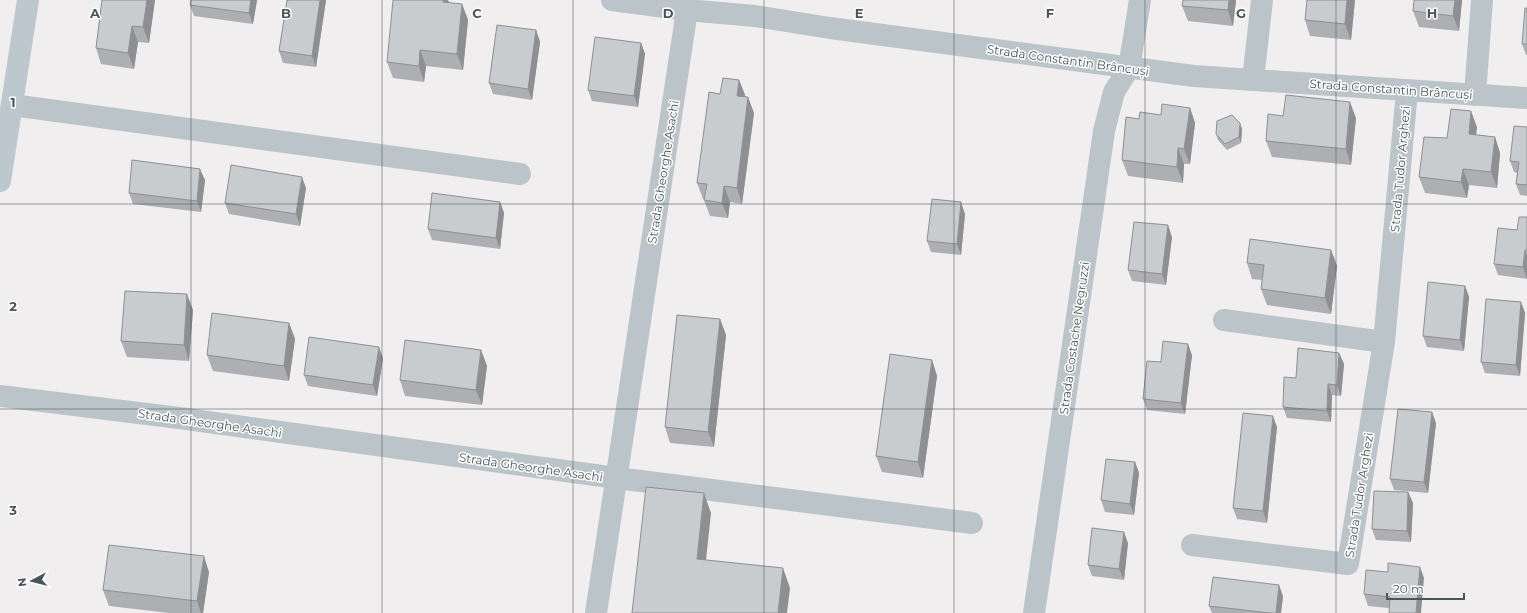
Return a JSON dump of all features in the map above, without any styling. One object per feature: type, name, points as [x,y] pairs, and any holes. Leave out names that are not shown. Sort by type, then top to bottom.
[{"type":"main road","points":[[0,180],[28,0]]},
{"type":"street","name":"Strada Constantin Brâncuși","points":[[612,0],[687,10],[756,8],[838,29],[1194,76],[1527,98]]},
{"type":"street","points":[[1129,68],[1140,0]]},
{"type":"street","points":[[1253,80],[1262,0]]},
{"type":"street","points":[[1475,95],[1482,0]]},
{"type":"street","name":"Strada Gheorghe Asachi","points":[[0,396],[179,418],[617,478],[687,10]]},
{"type":"street","name":"Strada Costache Negruzzi","points":[[1034,613],[1104,131],[1114,92],[1129,68]]},
{"type":"street","name":"Strada Tudor Arghezi","points":[[1192,544],[1348,564],[1384,342],[1407,91]]},
{"type":"street","points":[[12,105],[520,174]]},
{"type":"street","points":[[1224,320],[1384,342]]},
{"type":"street","points":[[596,613],[617,478],[972,523]]},
{"type":"building","points":[[102,0],[147,0],[143,27],[132,26],[128,53],[96,48]]},
{"type":"building","points":[[191,0],[251,0],[249,13],[190,5]]},
{"type":"building","points":[[287,0],[320,0],[312,56],[279,51]]},
{"type":"building","points":[[393,0],[443,0],[443,2],[462,4],[457,54],[420,50],[419,66],[387,62]]},
{"type":"building","points":[[1183,0],[1229,0],[1228,10],[1182,6]]},
{"type":"building","points":[[1307,0],[1347,0],[1345,24],[1305,20]]},
{"type":"building","points":[[1414,0],[1455,0],[1453,16],[1413,11]]},
{"type":"building","points":[[1525,8],[1527,8],[1527,44],[1522,44]]},
{"type":"building","points":[[497,25],[536,30],[528,89],[489,83]]},
{"type":"building","points":[[595,37],[641,43],[634,96],[588,90]]},
{"type":"building","points":[[723,78],[739,80],[737,96],[748,97],[737,188],[724,186],[722,203],[704,200],[707,184],[697,183],[709,92],[720,94]]},
{"type":"building","points":[[1286,95],[1350,102],[1346,149],[1266,141],[1268,114],[1283,116]]},
{"type":"building","points":[[1162,104],[1190,108],[1184,149],[1178,148],[1177,167],[1122,160],[1126,117],[1139,119],[1140,112],[1161,115]]},
{"type":"building","points":[[1451,109],[1471,111],[1469,134],[1495,137],[1491,172],[1463,169],[1461,182],[1419,177],[1424,137],[1447,138]]},
{"type":"building","points":[[1232,115],[1240,123],[1239,137],[1225,144],[1216,134],[1217,121]]},
{"type":"building","points":[[1514,126],[1527,127],[1527,185],[1516,184],[1519,162],[1510,161]]},
{"type":"building","points":[[132,160],[200,169],[197,201],[129,193]]},
{"type":"building","points":[[231,165],[302,177],[296,214],[225,203]]},
{"type":"building","points":[[432,193],[500,202],[496,238],[428,229]]},
{"type":"building","points":[[932,199],[961,202],[957,244],[927,241]]},
{"type":"building","points":[[1519,217],[1527,217],[1527,250],[1525,250],[1523,267],[1494,264],[1498,228],[1517,230]]},
{"type":"building","points":[[1134,222],[1168,225],[1162,274],[1128,270]]},
{"type":"building","points":[[1250,239],[1331,250],[1325,298],[1261,289],[1264,265],[1247,263]]},
{"type":"building","points":[[1428,282],[1465,286],[1460,340],[1423,336]]},
{"type":"building","points":[[125,291],[187,294],[184,345],[121,341]]},
{"type":"building","points":[[1486,299],[1521,302],[1516,365],[1481,362]]},
{"type":"building","points":[[212,313],[289,323],[284,366],[207,355]]},
{"type":"building","points":[[677,315],[720,319],[708,432],[665,427]]},
{"type":"building","points":[[309,337],[379,347],[373,385],[304,375]]},
{"type":"building","points":[[405,340],[481,350],[476,390],[400,380]]},
{"type":"building","points":[[1163,341],[1188,344],[1181,403],[1143,399],[1147,361],[1161,362]]},
{"type":"building","points":[[1298,348],[1339,353],[1337,385],[1328,384],[1327,411],[1283,407],[1284,377],[1296,378]]},
{"type":"building","points":[[890,354],[932,360],[918,462],[876,456]]},
{"type":"building","points":[[1398,409],[1432,412],[1424,482],[1390,479]]},
{"type":"building","points":[[1243,413],[1273,416],[1263,511],[1233,508]]},
{"type":"building","points":[[1106,459],[1135,462],[1130,504],[1101,500]]},
{"type":"building","points":[[646,487],[704,493],[697,559],[783,568],[778,613],[632,613]]},
{"type":"building","points":[[1374,491],[1408,492],[1407,531],[1372,529]]},
{"type":"building","points":[[1092,528],[1124,532],[1119,569],[1088,565]]},
{"type":"building","points":[[109,545],[204,556],[197,601],[103,590]]},
{"type":"building","points":[[1388,563],[1420,567],[1416,613],[1389,613],[1390,597],[1364,594],[1366,570],[1388,572]]},
{"type":"building","points":[[1213,577],[1279,585],[1276,613],[1209,606]]}]
